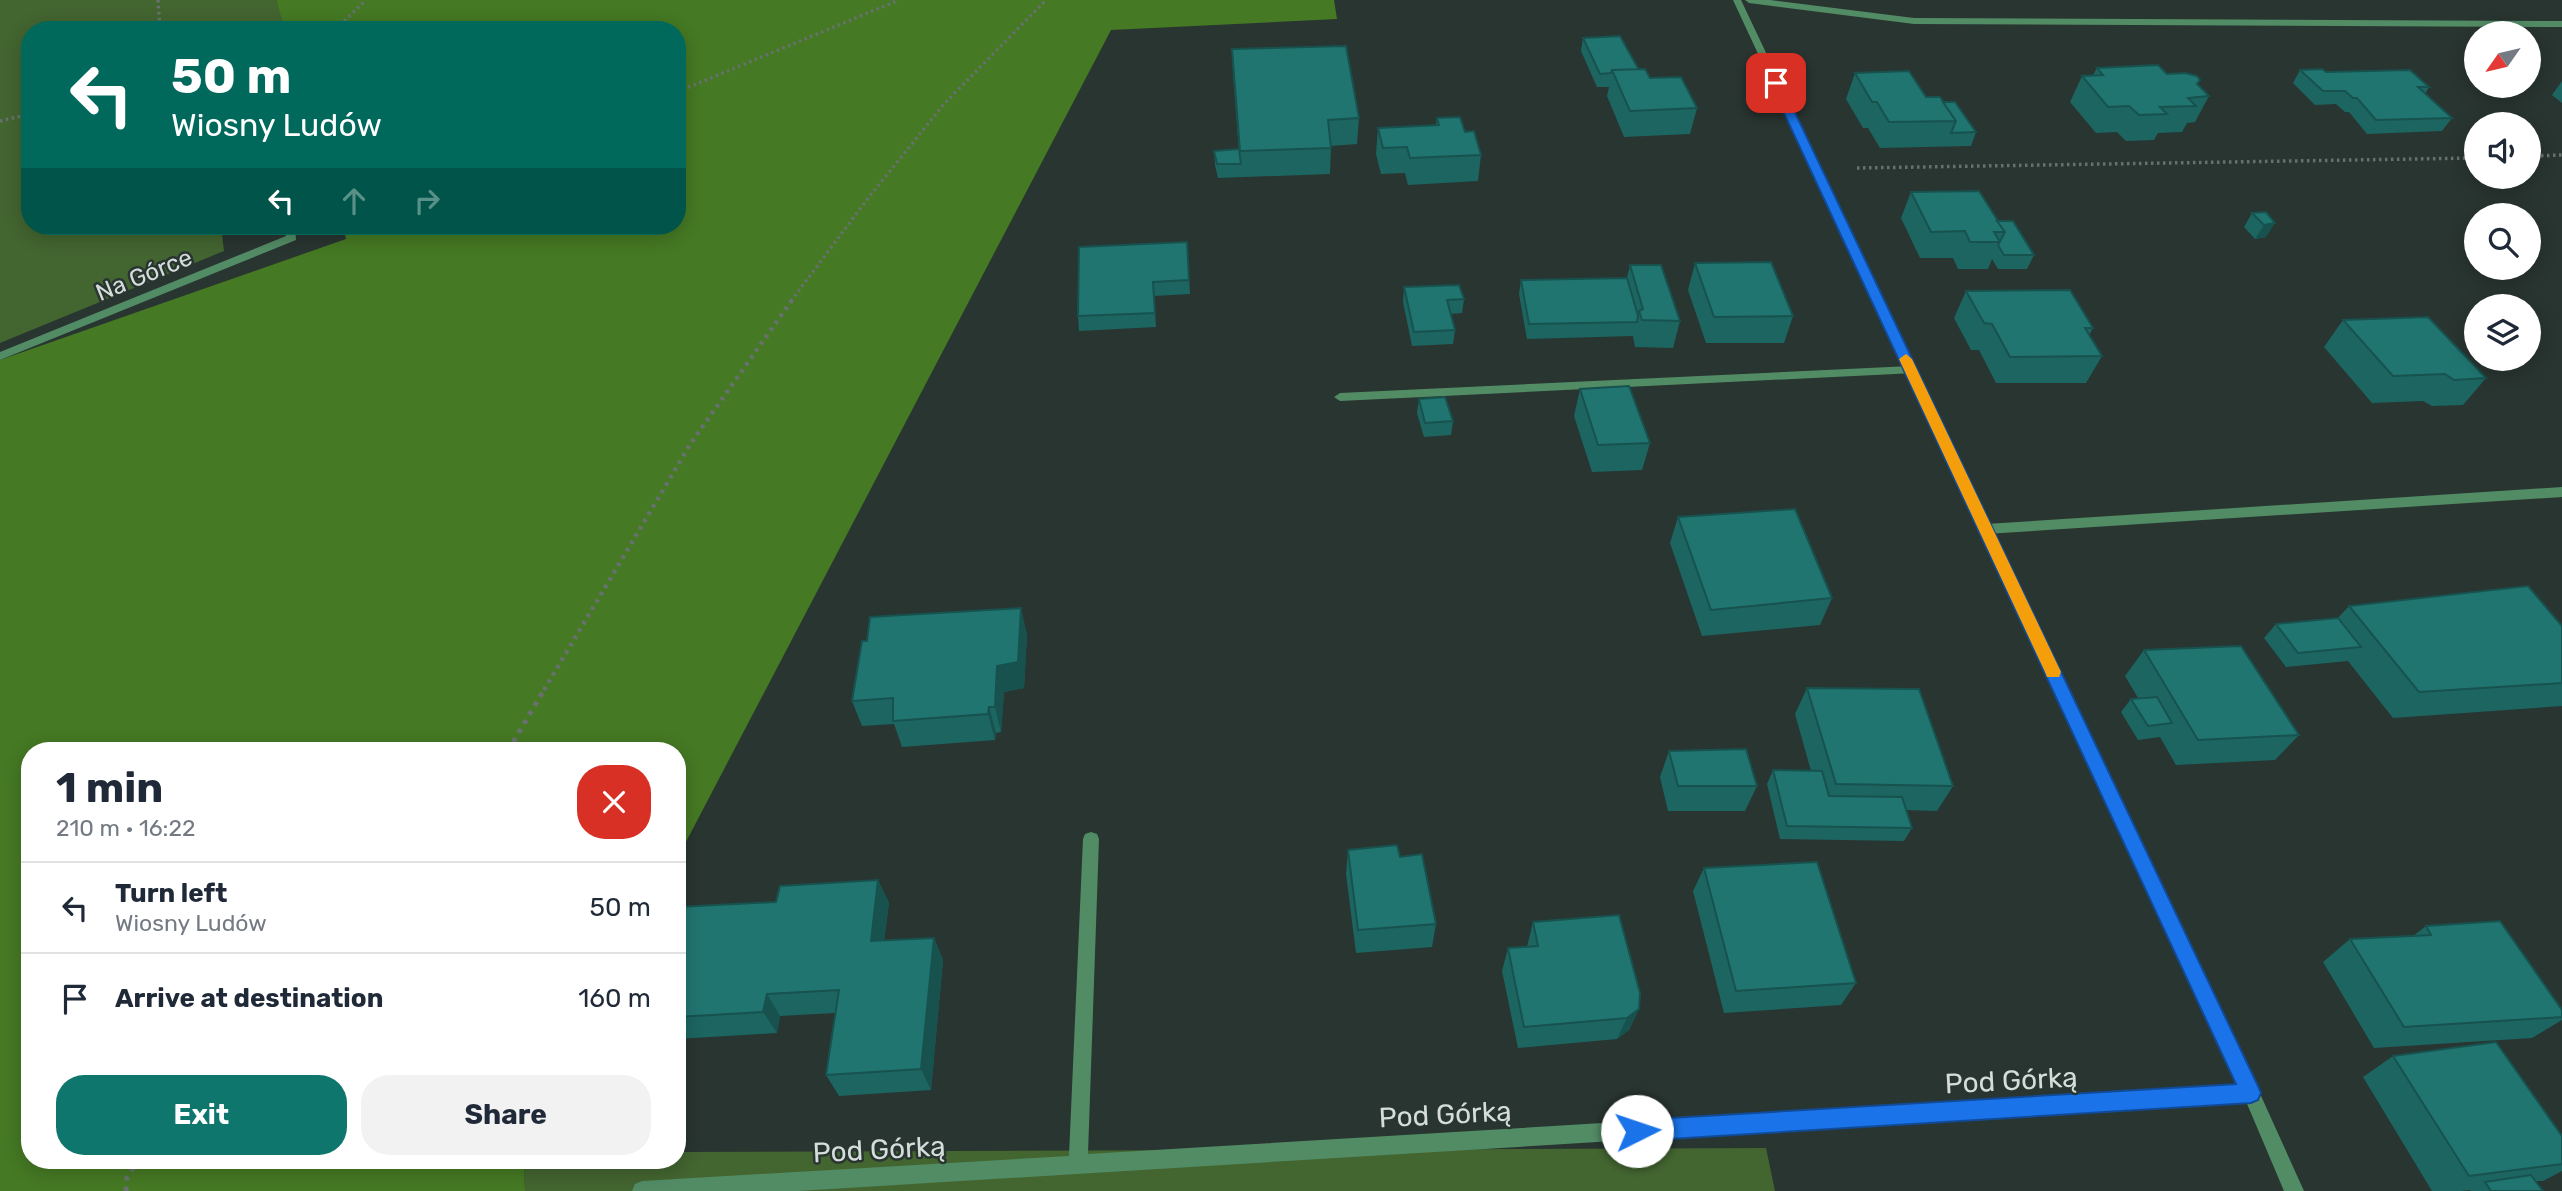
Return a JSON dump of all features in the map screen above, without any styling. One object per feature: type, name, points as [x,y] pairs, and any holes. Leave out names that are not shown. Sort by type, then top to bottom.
[{"type":"street","points":[[1737,0],[2251,1093],[2294,1191]]},
{"type":"street","points":[[1749,0],[1914,20],[2562,24]]},
{"type":"street","name":"Na Górce","points":[[0,356],[292,238],[291,235]]},
{"type":"street","points":[[1340,397],[1911,370]]},
{"type":"street","points":[[1986,529],[2562,492]]},
{"type":"street","points":[[1078,1165],[1091,839]]},
{"type":"street","name":"Pod Górką","points":[[642,1191],[2251,1093]]},
{"type":"path","points":[[158,0],[159,21]]},
{"type":"path","points":[[344,21],[366,0]]},
{"type":"path","points":[[686,88],[899,0]]},
{"type":"path","points":[[513,742],[691,443],[773,325],[869,197],[944,104],[1046,0]]},
{"type":"path","points":[[0,121],[21,116]]},
{"type":"path","points":[[2541,156],[2562,155]]},
{"type":"path","points":[[1819,176],[1832,169],[2464,158]]},
{"type":"path","points":[[126,1191],[127,1177],[133,1169]]},
{"type":"green space","points":[[0,0],[276,0],[283,21],[21,21],[21,235],[222,235],[224,251],[0,343]]},
{"type":"green space","points":[[276,0],[1334,0],[1337,19],[1111,30],[686,842],[686,742],[21,742],[21,1169],[524,1169],[525,1191],[0,1191],[0,360],[346,239],[345,235],[686,235],[686,21],[282,21]]},
{"type":"green space","points":[[1766,1148],[1775,1191],[525,1191],[524,1169],[686,1169],[686,1152]]},
{"type":"building","points":[[1620,36],[1639,70],[1612,70],[1611,73],[1600,74],[1583,38]]},
{"type":"building","points":[[1346,46],[1359,118],[1328,120],[1331,148],[1240,151],[1232,49]]},
{"type":"building","points":[[2158,65],[2167,74],[2185,73],[2197,76],[2200,80],[2197,84],[2209,96],[2188,98],[2196,106],[2160,107],[2167,114],[2139,115],[2129,106],[2108,107],[2082,76],[2103,75],[2097,68]]},
{"type":"building","points":[[1645,69],[1650,78],[1681,77],[1697,108],[1630,111],[1612,70]]},
{"type":"building","points":[[2322,69],[2326,72],[2410,70],[2429,87],[2418,87],[2452,118],[2376,120],[2357,98],[2345,91],[2323,91],[2300,70]]},
{"type":"building","points":[[1909,71],[1926,97],[1940,97],[1956,121],[1889,122],[1877,102],[1872,102],[1855,73]]},
{"type":"building","points":[[1943,102],[1955,102],[1976,132],[1951,133],[1956,121]]},
{"type":"building","points":[[1460,117],[1465,132],[1474,131],[1481,155],[1410,158],[1407,147],[1383,148],[1378,128],[1439,125],[1437,118]]},
{"type":"building","points":[[1239,149],[1241,164],[1217,164],[1214,151]]},
{"type":"building","points":[[1979,191],[2005,232],[1994,232],[2000,242],[1970,242],[1965,231],[1931,232],[1911,192]]},
{"type":"building","points":[[2266,212],[2275,223],[2264,225],[2252,213]]},
{"type":"building","points":[[1997,221],[2013,221],[2034,255],[2004,255],[1998,245],[2005,232]]},
{"type":"building","points":[[1187,242],[1189,280],[1153,282],[1155,313],[1078,316],[1079,247]]},
{"type":"building","points":[[1771,262],[1793,316],[1714,317],[1695,263]]},
{"type":"building","points":[[1630,265],[1661,265],[1680,321],[1642,320],[1639,311],[1643,309]]},
{"type":"building","points":[[1627,278],[1638,316],[1637,322],[1529,324],[1521,280]]},
{"type":"building","points":[[1459,285],[1464,299],[1447,300],[1455,330],[1414,332],[1404,287]]},
{"type":"building","points":[[2070,290],[2093,328],[2085,328],[2102,356],[2010,357],[1992,324],[1984,323],[1966,291]]},
{"type":"building","points":[[2428,317],[2464,355],[2464,371],[2479,371],[2486,378],[2454,380],[2445,374],[2393,376],[2343,320]]},
{"type":"building","points":[[1629,386],[1650,443],[1598,445],[1580,389]]},
{"type":"building","points":[[1445,397],[1453,421],[1425,423],[1419,399]]},
{"type":"building","points":[[1795,509],[1832,598],[1711,610],[1678,517]]},
{"type":"building","points":[[2528,586],[2562,626],[2562,683],[2419,692],[2349,606]]},
{"type":"building","points":[[1021,608],[1018,662],[997,666],[995,707],[989,707],[988,714],[893,721],[893,698],[852,701],[862,641],[867,641],[870,617]]},
{"type":"building","points":[[2338,618],[2361,647],[2298,653],[2276,624]]},
{"type":"building","points":[[2241,646],[2299,735],[2198,740],[2144,650]]},
{"type":"building","points":[[1807,688],[1919,689],[1953,786],[1836,784]]},
{"type":"building","points":[[2157,697],[2172,723],[2148,726],[2131,699]]},
{"type":"building","points":[[1746,749],[1757,786],[1678,786],[1669,751]]},
{"type":"building","points":[[1773,770],[1822,771],[1829,796],[1902,797],[1912,828],[1787,826]]},
{"type":"building","points":[[1397,845],[1400,857],[1422,854],[1436,924],[1358,930],[1348,850]]},
{"type":"building","points":[[1817,862],[1856,983],[1736,991],[1704,868]]},
{"type":"building","points":[[878,880],[871,941],[934,938],[921,1069],[826,1075],[839,990],[767,994],[763,1012],[686,1016],[686,907],[776,902],[780,886]]},
{"type":"building","points":[[1619,915],[1640,993],[1639,1009],[1627,1018],[1524,1027],[1508,948],[1538,946],[1533,922]]},
{"type":"building","points":[[2500,921],[2562,1010],[2562,1017],[2404,1027],[2350,939],[2431,935],[2426,926]]},
{"type":"building","points":[[2496,1042],[2562,1136],[2562,1164],[2469,1176],[2393,1056]]},
{"type":"building","points":[[2531,1175],[2543,1191],[2491,1191],[2485,1182]]},
{"type":"slow traffic","points":[[1906,359],[2053,672]]},
{"type":"route","points":[[1637,1131],[2251,1093],[1776,83]]}]
